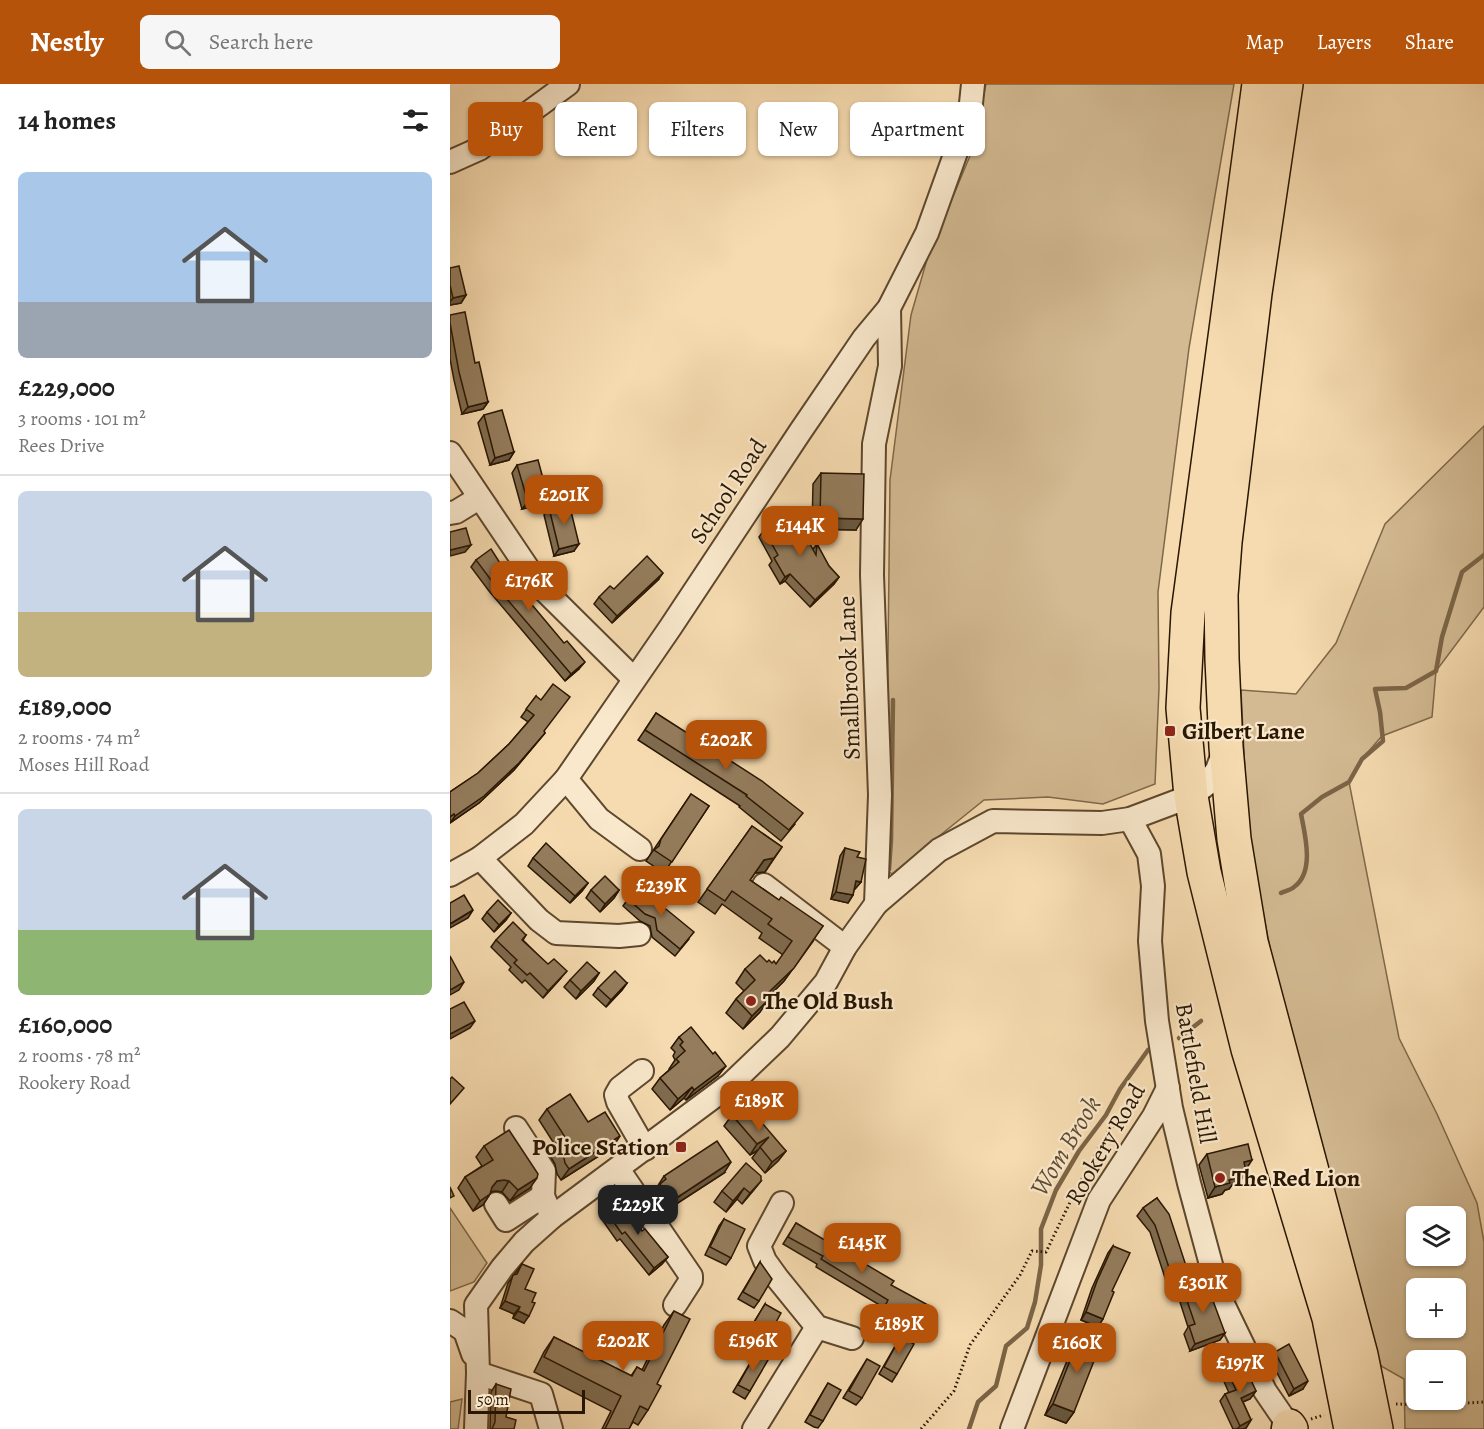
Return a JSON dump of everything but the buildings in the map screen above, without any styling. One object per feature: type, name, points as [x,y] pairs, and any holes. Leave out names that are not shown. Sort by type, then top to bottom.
[{"type":"highway","points":[[1259,84],[1188,613],[1183,708],[1191,796],[1204,872],[1248,1048],[1329,1318],[1362,1418]]},
{"type":"highway","points":[[1286,84],[1255,293],[1225,542],[1221,606],[1226,747],[1234,839],[1251,942],[1358,1344],[1362,1418]]},
{"type":"street","points":[[450,162],[479,149],[568,84]]},
{"type":"street","name":"School Road","points":[[450,875],[480,858],[524,824],[566,779],[858,347],[889,308],[927,233],[970,113],[973,84]]},
{"type":"street","name":"Smallbrook Lane","points":[[876,904],[880,795],[872,575],[874,444],[890,366],[889,308]]},
{"type":"street","points":[[450,453],[539,585],[634,679]]},
{"type":"street","points":[[450,513],[456,512],[479,498]]},
{"type":"street","points":[[476,1429],[478,1370],[476,1305],[502,1268],[524,1242],[552,1217],[732,1084],[780,1037],[826,982],[845,947],[876,904],[939,850],[993,820],[1102,823],[1130,819],[1191,796],[1207,784],[1217,770],[1226,747]]},
{"type":"street","points":[[566,779],[599,819],[640,849]]},
{"type":"street","name":"Battlefield Hill","points":[[1130,819],[1149,854],[1153,886],[1150,941],[1157,1021],[1168,1088],[1189,1183],[1220,1298],[1265,1391],[1288,1428]]},
{"type":"street","points":[[480,858],[539,920],[556,933],[627,942]]},
{"type":"street","points":[[764,885],[845,947]]},
{"type":"street","points":[[642,1071],[620,1088],[616,1095],[645,1149]]},
{"type":"street","name":"Rookery Road","points":[[1012,1429],[1099,1200],[1154,1116],[1168,1088]]},
{"type":"street","points":[[516,1128],[544,1171],[543,1196],[552,1217]]},
{"type":"street","points":[[618,1169],[691,1276],[675,1305]]},
{"type":"street","points":[[496,1204],[506,1220],[543,1196]]},
{"type":"street","points":[[782,1203],[759,1246],[765,1261],[817,1327],[852,1338]]},
{"type":"street","points":[[450,1308],[476,1305]]},
{"type":"street","points":[[450,1322],[465,1331],[478,1370]]},
{"type":"street","points":[[754,1429],[817,1327]]},
{"type":"street","points":[[478,1370],[541,1394],[551,1429]]},
{"type":"path","points":[[921,1429],[954,1391],[970,1345],[1020,1275],[1032,1251],[1046,1252],[1098,1149],[1110,1128],[1118,1124],[1122,1133],[1114,1149],[1117,1172]]},
{"type":"path","points":[[1288,1428],[1362,1418],[1408,1404],[1433,1406],[1484,1402]]},
{"type":"shaded area","points":[[986,84],[1234,84],[1189,348],[1158,592],[1159,688],[1155,784],[1103,804],[1048,797],[984,800],[892,874],[881,865],[886,827],[890,480],[911,315],[928,256],[970,156],[985,156],[985,102],[982,102]]},
{"type":"shaded area","points":[[1484,426],[1484,607],[1436,671],[1432,717],[1382,736],[1362,759],[1349,782],[1399,1038],[1437,1114],[1477,1203],[1484,1242],[1484,1429],[1405,1429],[1404,1379],[1381,1366],[1288,1040],[1248,836],[1241,690],[1296,694],[1336,643],[1385,524]]},
{"type":"shaded area","points":[[450,1208],[487,1263],[474,1282],[450,1291]]},
{"type":"shaded area","points":[[462,1399],[458,1429],[450,1429],[450,1402]]},
{"type":"waterway","name":"Wom Brook","points":[[1281,893],[1294,887],[1305,872],[1307,853],[1301,814],[1322,797],[1349,782],[1362,759],[1383,741],[1375,689],[1406,688],[1436,671],[1442,637],[1462,572],[1484,555]]},
{"type":"waterway","points":[[889,869],[893,700]]},
{"type":"waterway","name":"Wom Brook","points":[[1179,1038],[1201,1021]]},
{"type":"waterway","name":"Wom Brook","points":[[969,1429],[978,1402],[996,1386],[1006,1346],[1027,1328],[1035,1302],[1041,1265],[1041,1229],[1056,1190],[1079,1151],[1106,1115],[1120,1089],[1148,1050]]},
{"type":"place","name":"Gilbert Lane","points":[[1170,731]]},
{"type":"place","name":"The Old Bush","points":[[751,1001]]},
{"type":"place","name":"Police Station","points":[[681,1147]]},
{"type":"place","name":"The Red Lion","points":[[1220,1178]]}]
